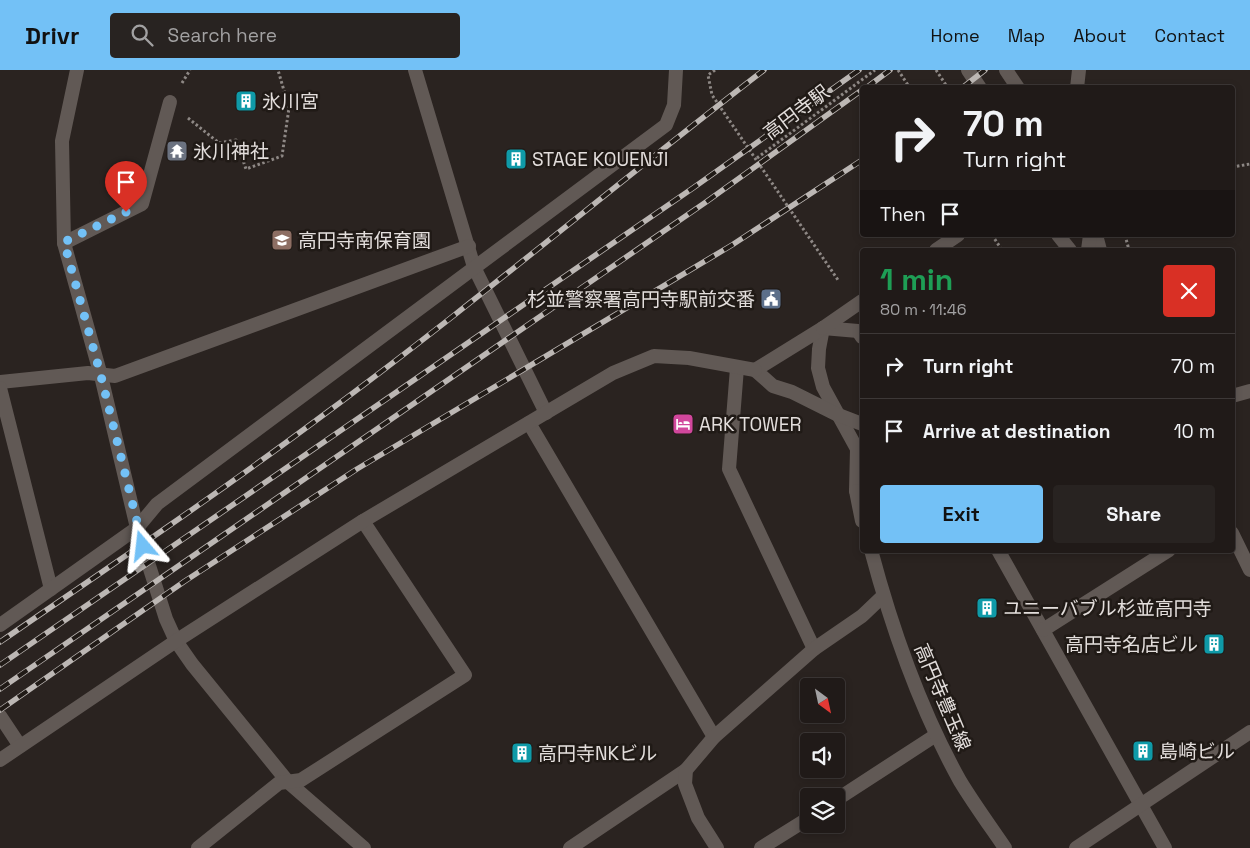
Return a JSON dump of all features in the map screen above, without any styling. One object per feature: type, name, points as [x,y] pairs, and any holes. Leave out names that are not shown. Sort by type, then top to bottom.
[{"type":"street","points":[[77,70],[62,141],[64,242],[101,376],[137,528],[176,641],[247,735],[288,782],[364,848]]},
{"type":"street","points":[[415,70],[474,267],[546,413]]},
{"type":"street","points":[[0,625],[137,528],[156,504],[666,125],[674,104],[676,70]]},
{"type":"street","points":[[968,70],[978,85]]},
{"type":"street","points":[[1006,70],[1016,85]]},
{"type":"street","points":[[1077,85],[1080,70]]},
{"type":"street","points":[[64,242],[142,204],[170,102]]},
{"type":"street","points":[[939,248],[955,237]]},
{"type":"street","points":[[1060,237],[1068,248]]},
{"type":"street","points":[[0,382],[88,373],[101,376],[115,376],[468,246]]},
{"type":"street","points":[[755,370],[823,328],[860,302]]},
{"type":"street","points":[[823,328],[858,331],[860,334]]},
{"type":"street","points":[[823,328],[818,349],[818,368],[823,387],[836,414],[857,449],[856,491],[860,510]]},
{"type":"street","points":[[0,760],[176,641],[363,521],[613,373],[654,356],[689,358],[755,370],[773,386],[792,392],[836,414],[860,423]]},
{"type":"street","points":[[737,368],[729,469],[814,649]]},
{"type":"street","points":[[0,388],[51,589]]},
{"type":"street","points":[[1235,395],[1250,391]]},
{"type":"street","points":[[529,423],[714,737]]},
{"type":"street","points":[[856,491],[860,482]]},
{"type":"street","points":[[198,848],[278,783],[301,780],[465,675],[363,521]]},
{"type":"street","points":[[1235,539],[1250,570]]},
{"type":"street","name":"高円寺豊玉線","points":[[872,553],[883,596],[936,735],[961,782],[1005,848]]},
{"type":"street","points":[[1000,553],[1140,806],[1166,848]]},
{"type":"street","points":[[1043,630],[1164,553]]},
{"type":"street","points":[[570,848],[686,770],[714,737],[814,649],[862,616],[883,596]]},
{"type":"street","points":[[0,716],[20,746]]},
{"type":"street","points":[[1076,848],[1250,732]]},
{"type":"street","points":[[845,794],[936,735]]},
{"type":"street","points":[[686,770],[684,784],[698,818],[717,848]]},
{"type":"street","points":[[761,848],[800,824]]},
{"type":"path","points":[[170,102],[219,143],[236,140],[246,169],[282,156],[289,108],[278,70]]},
{"type":"path","name":"高円寺駅","points":[[715,70],[708,75],[712,95],[757,158],[838,280]]},
{"type":"path","name":"高円寺駅","points":[[757,158],[875,70]]},
{"type":"path","points":[[898,70],[908,85]]},
{"type":"path","points":[[936,70],[946,85]]},
{"type":"path","points":[[1235,166],[1250,164]]},
{"type":"path","points":[[993,237],[1001,248]]},
{"type":"railway","points":[[0,642],[286,443],[437,329],[764,70]]},
{"type":"railway","points":[[0,665],[693,188],[859,70]]},
{"type":"railway","points":[[870,85],[890,70]]},
{"type":"railway","points":[[966,85],[985,70]]},
{"type":"railway","points":[[0,689],[706,202],[860,91]]},
{"type":"railway","points":[[0,710],[185,581],[357,469],[732,245],[860,161]]},
{"type":"place","name":"氷川宮","points":[[246,101]]},
{"type":"place","name":"氷川神社","points":[[177,151]]},
{"type":"place","name":"STAGE KOUENJI","points":[[516,159]]},
{"type":"place","name":"高円寺南保育園","points":[[282,240]]},
{"type":"place","name":"杉並警察署高円寺駅前交番","points":[[771,299]]},
{"type":"place","name":"ARK TOWER","points":[[683,424]]},
{"type":"place","name":"ユニーバブル杉並高円寺","points":[[987,608]]},
{"type":"place","name":"高円寺名店ビル","points":[[1214,644]]},
{"type":"place","name":"島崎ビル","points":[[1143,751]]},
{"type":"place","name":"高円寺NKビル","points":[[522,753]]},
{"type":"route","points":[[126,212],[64,242],[101,376],[137,528],[143,546]]}]
